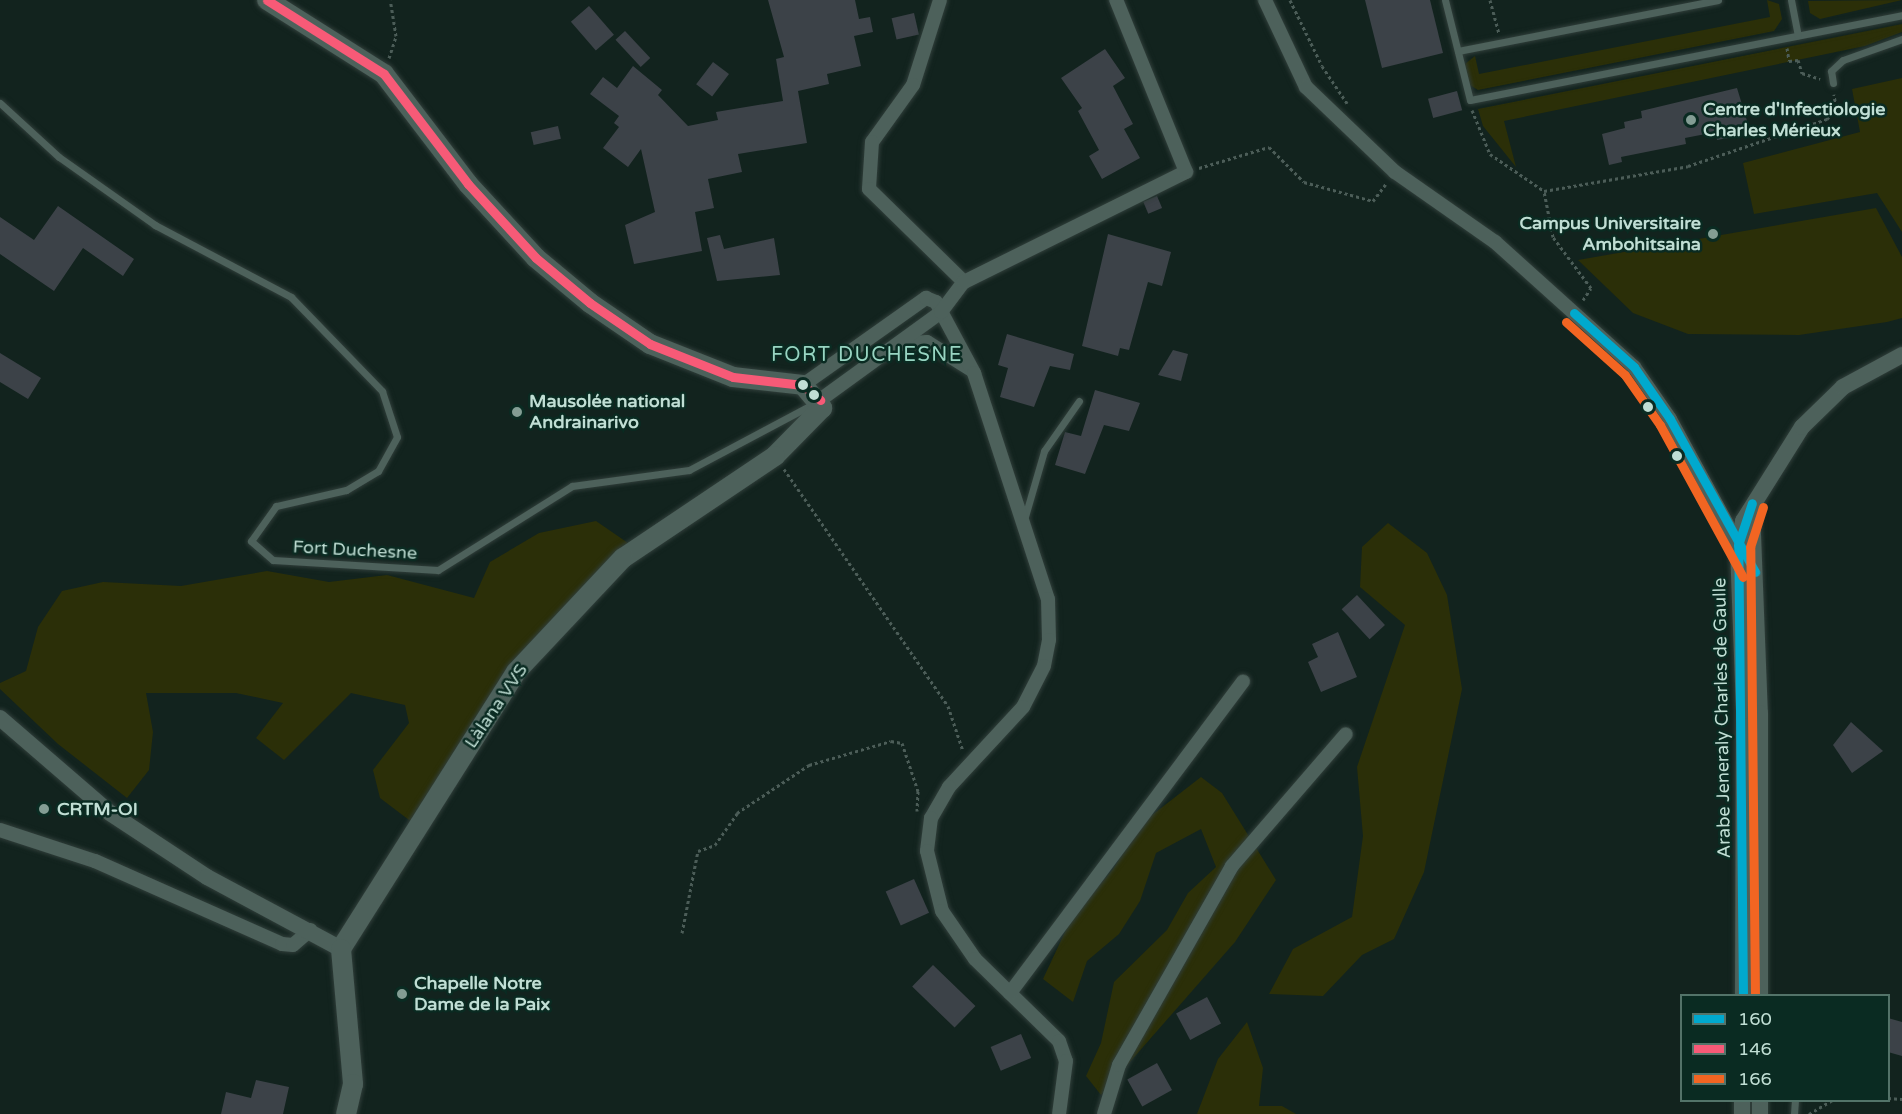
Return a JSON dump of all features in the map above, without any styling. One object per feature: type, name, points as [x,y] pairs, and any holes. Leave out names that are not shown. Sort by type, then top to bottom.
[{"type":"main road","points":[[267,0],[384,74],[468,184],[536,258],[590,303],[650,344],[733,377],[803,385],[820,400]]},
{"type":"main road","name":"Làlana VVS","points":[[341,949],[516,672],[623,558],[775,456],[817,418],[820,400]]},
{"type":"main road","points":[[341,949],[353,1084],[346,1114]]},
{"type":"street","points":[[940,0],[914,85],[872,142],[869,189],[964,282]]},
{"type":"street","points":[[820,400],[941,312],[964,282],[1186,172],[1116,0]]},
{"type":"street","points":[[1264,0],[1306,87],[1395,172],[1495,242],[1634,367],[1670,419],[1755,573]]},
{"type":"street","points":[[803,385],[926,298],[941,312],[974,373],[1048,599],[1044,666],[1023,707],[949,787],[931,818],[927,851],[942,911],[975,959],[1059,1041],[1066,1061],[1059,1114]]},
{"type":"street","points":[[896,345],[927,342],[974,373]]},
{"type":"street","points":[[1752,503],[1818,411],[1843,387],[1902,356]]},
{"type":"street","name":"Arabe Jeneraly Charles de Gaulle","points":[[1743,994],[1744,711],[1738,544],[1752,503]]},
{"type":"street","name":"Arabe Jeneraly Charles de Gaulle","points":[[1752,503],[1755,573],[1760,994]]},
{"type":"street","points":[[1010,993],[1243,681]]},
{"type":"street","points":[[0,718],[110,813],[207,877],[310,930],[341,949]]},
{"type":"street","points":[[1104,1114],[1119,1065],[1232,866],[1346,734]]},
{"type":"street","points":[[0,830],[95,861],[282,944],[293,945],[310,930]]},
{"type":"lane","points":[[1445,0],[1470,100],[1902,15]]},
{"type":"lane","points":[[1458,51],[1718,0]]},
{"type":"lane","points":[[1791,0],[1797,34]]},
{"type":"lane","points":[[1833,83],[1831,71],[1843,60],[1902,39]]},
{"type":"lane","name":"Fort Duchesne","points":[[0,103],[59,157],[155,225],[291,297],[382,391],[397,437],[378,471],[346,490],[276,506],[251,541],[273,560],[438,570],[572,486],[689,470],[820,400]]},
{"type":"lane","points":[[1023,522],[1044,451],[1079,401]]},
{"type":"path","points":[[384,74],[396,36],[390,0]]},
{"type":"path","points":[[1290,0],[1322,66],[1355,114]]},
{"type":"path","points":[[1490,0],[1501,43]]},
{"type":"path","points":[[1470,100],[1490,154],[1544,191],[1688,166],[1827,119],[1836,107],[1833,83],[1802,73],[1798,60],[1789,61],[1785,37]]},
{"type":"path","points":[[1186,172],[1269,147],[1304,182],[1373,201],[1395,172]]},
{"type":"path","points":[[1544,191],[1553,237],[1591,288]]},
{"type":"path","points":[[775,456],[948,706],[965,757]]},
{"type":"path","points":[[682,933],[698,851],[715,845],[737,813],[810,765],[891,741],[902,743],[918,791],[917,814]]},
{"type":"path","points":[[1809,1114],[1830,1102]]},
{"type":"green space","points":[[1767,0],[1779,4],[1782,19],[1774,31],[1478,90],[1468,84],[1465,64],[1475,56],[1479,74],[1770,17]]},
{"type":"green space","points":[[1902,0],[1820,19],[1810,13],[1808,1]]},
{"type":"green space","points":[[1902,24],[1902,32],[1865,46],[1504,121],[1516,167],[1483,126],[1478,109]]},
{"type":"green space","points":[[1902,78],[1902,232],[1877,193],[1754,214],[1743,163],[1860,132],[1852,89]]},
{"type":"green space","points":[[1876,208],[1902,257],[1902,318],[1887,322],[1799,335],[1688,334],[1633,313],[1578,260]]},
{"type":"green space","points":[[596,521],[628,543],[508,667],[413,823],[380,798],[373,770],[409,723],[405,705],[351,693],[284,760],[256,738],[283,703],[236,693],[146,693],[153,732],[149,770],[127,798],[58,744],[0,689],[0,683],[26,671],[38,627],[62,591],[103,582],[181,586],[267,571],[329,582],[387,575],[474,598],[490,562],[539,533]]},
{"type":"green space","points":[[1388,523],[1427,553],[1447,595],[1462,689],[1424,872],[1394,939],[1362,955],[1323,996],[1269,994],[1293,949],[1352,917],[1363,836],[1357,767],[1405,625],[1360,587],[1362,547]]},
{"type":"green space","points":[[1201,777],[1222,793],[1276,880],[1235,942],[1101,1095],[1086,1076],[1101,1043],[1114,982],[1167,930],[1188,893],[1216,867],[1201,829],[1156,853],[1140,901],[1119,934],[1087,961],[1073,1002],[1043,979],[1071,919],[1113,869],[1143,822]]},
{"type":"green space","points":[[1247,1022],[1263,1068],[1259,1106],[1282,1106],[1296,1114],[1197,1114],[1218,1059]]},
{"type":"building","points":[[768,0],[855,0],[859,19],[870,17],[873,32],[854,36],[861,66],[827,74],[829,84],[798,91],[807,143],[738,154],[742,172],[708,179],[714,208],[695,212],[702,251],[634,264],[625,225],[655,212],[641,149],[628,167],[603,148],[619,127],[614,123],[619,116],[590,94],[603,77],[617,88],[633,66],[662,90],[658,95],[688,126],[718,120],[716,112],[783,101],[776,59],[784,57]]},
{"type":"building","points":[[1365,0],[1430,0],[1443,53],[1382,68]]},
{"type":"building","points":[[589,6],[614,35],[596,50],[571,22]]},
{"type":"building","points":[[914,13],[919,34],[897,40],[892,18]]},
{"type":"building","points":[[625,31],[650,58],[641,67],[615,40]]},
{"type":"building","points":[[1105,49],[1125,78],[1113,86],[1133,124],[1124,129],[1140,158],[1102,179],[1089,156],[1099,150],[1078,111],[1082,108],[1061,78]]},
{"type":"building","points":[[713,62],[729,74],[712,96],[696,84]]},
{"type":"building","name":"Centre d'Infectiologie Charles Mérieux","points":[[1737,88],[1751,134],[1717,140],[1716,132],[1685,138],[1686,144],[1621,157],[1622,162],[1609,165],[1602,134],[1625,128],[1624,122],[1642,118],[1641,111]]},
{"type":"building","points":[[1457,91],[1462,110],[1433,118],[1428,99]]},
{"type":"building","points":[[558,126],[561,139],[534,145],[531,132]]},
{"type":"building","points":[[1157,196],[1162,208],[1148,214],[1143,202]]},
{"type":"building","points":[[58,206],[134,259],[123,276],[83,248],[54,291],[0,254],[0,217],[34,240]]},
{"type":"building","points":[[1108,234],[1171,252],[1162,286],[1148,282],[1129,350],[1120,348],[1118,356],[1082,346]]},
{"type":"building","points":[[720,235],[724,249],[774,238],[780,275],[717,281],[707,238]]},
{"type":"building","points":[[1007,334],[1074,354],[1070,370],[1050,366],[1034,407],[1000,397],[1008,368],[998,365]]},
{"type":"building","points":[[1173,350],[1188,354],[1181,381],[1158,375]]},
{"type":"building","points":[[0,353],[41,378],[28,399],[0,382]]},
{"type":"building","points":[[1095,390],[1140,403],[1129,431],[1104,425],[1085,474],[1055,465],[1065,432],[1081,436]]},
{"type":"building","points":[[1357,595],[1385,625],[1370,639],[1342,609]]},
{"type":"building","points":[[1338,632],[1357,677],[1321,692],[1308,662],[1318,657],[1312,644]]},
{"type":"building","points":[[1851,722],[1883,751],[1852,773],[1833,745]]},
{"type":"building","points":[[914,879],[929,913],[901,925],[886,892]]},
{"type":"building","points":[[933,965],[975,1006],[955,1028],[912,987]]},
{"type":"building","points":[[1207,997],[1221,1023],[1190,1040],[1176,1013]]},
{"type":"building","points":[[1890,1019],[1902,1022],[1902,1056],[1890,1053]]},
{"type":"building","points":[[1021,1034],[1031,1058],[1001,1071],[991,1047]]},
{"type":"building","points":[[1157,1063],[1172,1090],[1142,1107],[1127,1079]]},
{"type":"building","points":[[256,1080],[289,1087],[283,1114],[221,1114],[226,1092],[251,1098]]},
{"type":"transit line","name":"146","points":[[267,0],[384,74],[468,184],[536,258],[590,303],[650,344],[733,377],[803,385],[820,400]]},
{"type":"transit line","name":"160","points":[[1574,313],[1634,367],[1670,419],[1755,572]]},
{"type":"transit line","name":"166","points":[[1566,322],[1625,375],[1660,425],[1743,577]]},
{"type":"transit line","name":"160","points":[[1743,994],[1738,545],[1752,503]]},
{"type":"transit line","name":"166","points":[[1755,994],[1750,547],[1763,507]]},
{"type":"place","name":"Centre d'Infectiologie Charles Mérieux","points":[[1691,120]]},
{"type":"place","name":"Campus Universitaire Ambohitsaina","points":[[1713,234]]},
{"type":"place","name":"Mausolée national Andrainarivo","points":[[517,412]]},
{"type":"place","name":"CRTM-OI","points":[[44,809]]},
{"type":"place","name":"Chapelle Notre Dame de la Paix","points":[[402,994]]},
{"type":"district","name":"FORT DUCHESNE","points":[[867,355]]}]
